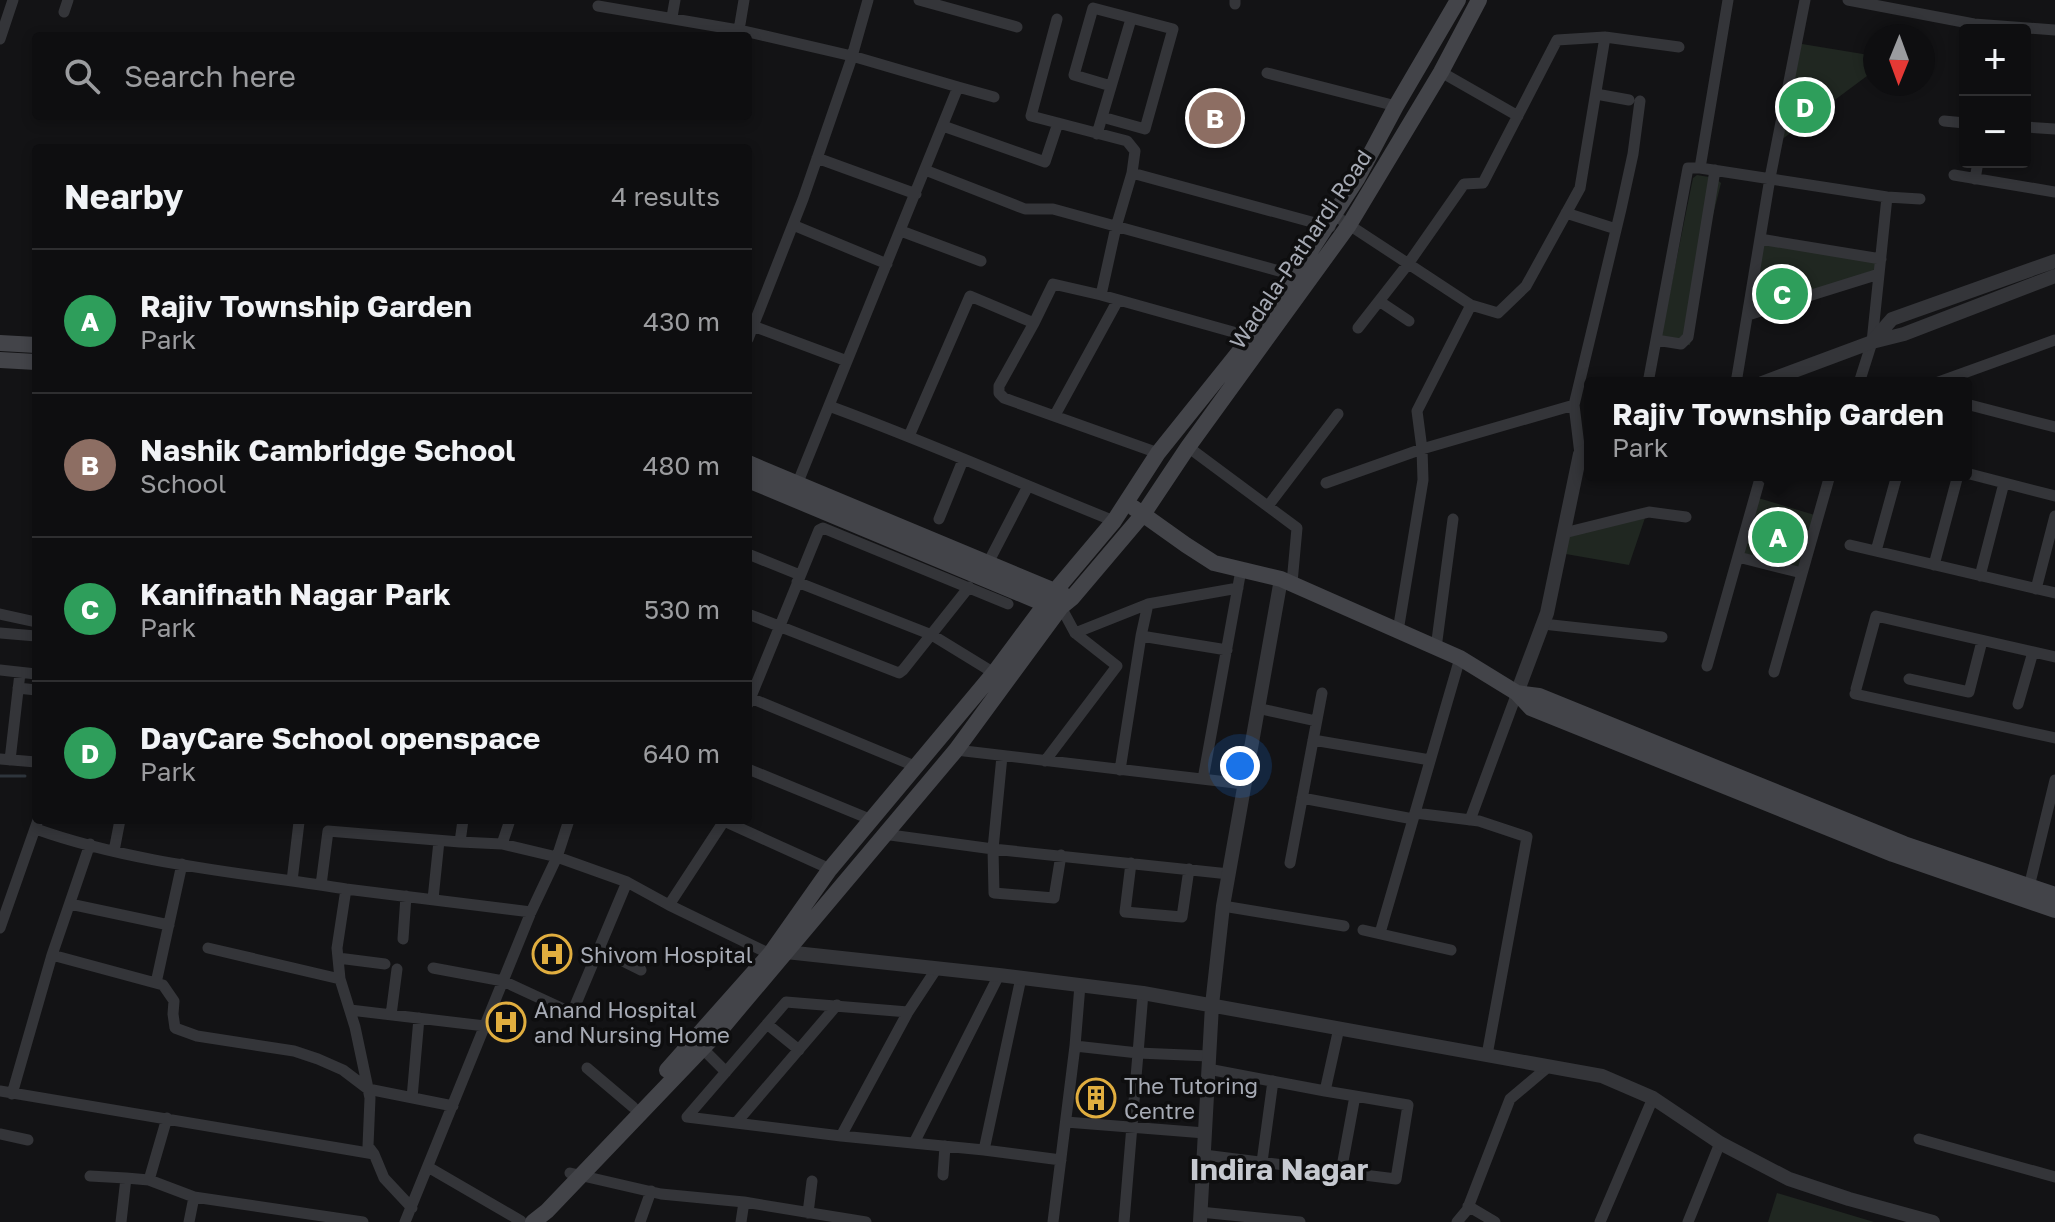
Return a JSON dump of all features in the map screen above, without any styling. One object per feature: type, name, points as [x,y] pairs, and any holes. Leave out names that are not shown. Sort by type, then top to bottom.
[{"type":"main road","name":"Wadala-Pathardi Road","points":[[1058,600],[1158,453],[1251,337],[1294,275],[1357,179],[1458,0]]},
{"type":"main road","name":"Wadala-Pathardi Road","points":[[1058,600],[1144,513],[1346,229],[1441,72],[1479,0]]},
{"type":"main road","points":[[0,343],[32,345]]},
{"type":"main road","points":[[0,360],[32,362]]},
{"type":"main road","points":[[752,465],[794,491],[1058,600]]},
{"type":"main road","points":[[752,481],[794,491],[988,563],[1058,600]]},
{"type":"main road","points":[[1126,503],[1214,563],[1286,581],[1460,658],[1517,693],[1539,696],[2027,893],[2055,910]]},
{"type":"main road","points":[[520,1222],[576,1174],[702,1048],[777,951],[830,869],[1058,600]]},
{"type":"main road","points":[[533,1222],[547,1211],[633,1107],[956,750],[1058,600]]},
{"type":"main road","points":[[2027,893],[2055,895]]},
{"type":"street","points":[[672,17],[675,0]]},
{"type":"street","points":[[739,30],[744,0]]},
{"type":"street","points":[[847,361],[753,326],[817,158],[868,0]]},
{"type":"street","points":[[919,0],[1017,27]]},
{"type":"street","points":[[1700,168],[1728,0]]},
{"type":"street","points":[[1737,377],[1770,178],[1805,0]]},
{"type":"street","points":[[1852,0],[1974,24],[2055,30]]},
{"type":"street","points":[[0,39],[8,4]]},
{"type":"street","points":[[598,6],[748,32]]},
{"type":"street","points":[[1102,117],[1145,129],[1173,29],[1093,8],[1074,75],[1111,86]]},
{"type":"street","points":[[1057,19],[1031,116],[1127,141],[1135,151],[1101,295]]},
{"type":"street","points":[[1097,134],[1131,19]]},
{"type":"street","points":[[752,33],[852,56],[994,97]]},
{"type":"street","points":[[1132,173],[1330,220],[1408,264],[1471,305],[1498,313],[1526,286],[1580,188],[1605,37]]},
{"type":"street","points":[[1358,328],[1464,184],[1483,183],[1557,40],[1605,37],[1679,47]]},
{"type":"street","points":[[1441,72],[1518,116]]},
{"type":"street","points":[[1267,73],[1396,106]]},
{"type":"street","points":[[794,491],[958,87]]},
{"type":"street","points":[[1584,448],[1574,405],[1633,154],[1634,100],[1596,94]]},
{"type":"street","points":[[1944,121],[1959,122]]},
{"type":"street","points":[[943,126],[1045,162],[1058,123]]},
{"type":"street","points":[[2031,127],[2055,129]]},
{"type":"street","points":[[817,158],[916,194]]},
{"type":"street","points":[[1649,377],[1688,168],[1920,199]]},
{"type":"street","points":[[1975,179],[1977,168]]},
{"type":"street","points":[[925,170],[1025,209],[1053,209],[1294,275]]},
{"type":"street","points":[[1656,340],[1681,344],[1688,337],[1715,170]]},
{"type":"street","points":[[1954,175],[2055,192]]},
{"type":"street","points":[[1861,377],[1872,342],[1887,197]]},
{"type":"street","points":[[1566,213],[1616,229]]},
{"type":"street","points":[[793,225],[887,264]]},
{"type":"street","points":[[901,231],[981,261]]},
{"type":"street","points":[[1760,239],[1881,259]]},
{"type":"street","points":[[1872,342],[1892,319],[2055,261]]},
{"type":"street","points":[[1748,315],[1879,274]]},
{"type":"street","points":[[1791,377],[1872,342],[1904,334],[2055,276]]},
{"type":"street","points":[[1158,453],[1004,398],[999,393],[999,386],[1053,284],[1251,337]]},
{"type":"street","points":[[909,436],[970,296],[1034,323]]},
{"type":"street","points":[[1055,415],[1118,300]]},
{"type":"street","points":[[1379,301],[1409,321]]},
{"type":"street","points":[[1398,631],[1423,480],[1417,411],[1471,305]]},
{"type":"street","points":[[1953,377],[2055,340]]},
{"type":"street","points":[[1326,483],[1422,449],[1574,405]]},
{"type":"street","points":[[829,406],[1114,521]]},
{"type":"street","points":[[1972,406],[2055,427]]},
{"type":"street","points":[[1268,506],[1338,414]]},
{"type":"street","points":[[1188,447],[1297,528],[1257,708],[1223,906],[1212,1005],[1200,1217],[1300,1222]]},
{"type":"street","points":[[1470,820],[1547,613],[1584,456]]},
{"type":"street","points":[[939,519],[963,460]]},
{"type":"street","points":[[1972,475],[2055,496]]},
{"type":"street","points":[[1707,666],[1759,481]]},
{"type":"street","points":[[1774,672],[1828,481]]},
{"type":"street","points":[[1876,551],[1895,481]]},
{"type":"street","points":[[1934,565],[1956,481]]},
{"type":"street","points":[[1980,576],[2004,483]]},
{"type":"street","points":[[988,563],[1028,486]]},
{"type":"street","points":[[1564,533],[1649,512],[1686,517]]},
{"type":"street","points":[[2036,589],[2055,516]]},
{"type":"street","points":[[1436,648],[1453,519]]},
{"type":"street","points":[[752,693],[819,530],[823,528],[1008,604]]},
{"type":"street","points":[[1850,545],[2055,593]]},
{"type":"street","points":[[752,556],[932,635],[994,673]]},
{"type":"street","points":[[1738,557],[1802,573]]},
{"type":"street","points":[[1203,779],[1241,570]]},
{"type":"street","points":[[752,616],[897,673],[903,670],[969,587]]},
{"type":"street","points":[[1075,633],[1148,604],[1238,588]]},
{"type":"street","points":[[1058,600],[1075,633],[1135,677]]},
{"type":"street","points":[[1120,770],[1148,604]]},
{"type":"street","points":[[0,614],[32,621]]},
{"type":"street","points":[[2055,657],[1876,616],[1856,691],[2055,738]]},
{"type":"street","points":[[1543,624],[1662,637]]},
{"type":"street","points":[[0,633],[32,636]]},
{"type":"street","points":[[1141,636],[1227,650]]},
{"type":"street","points":[[1909,679],[1969,692],[1982,641]]},
{"type":"street","points":[[2018,704],[2033,652]]},
{"type":"street","points":[[1380,933],[1460,658]]},
{"type":"street","points":[[1045,761],[1117,666]]},
{"type":"street","points":[[0,670],[32,674]]},
{"type":"street","points":[[20,673],[5,759],[32,762]]},
{"type":"street","points":[[18,688],[32,690]]},
{"type":"street","points":[[1290,863],[1322,693]]},
{"type":"street","points":[[752,701],[917,767]]},
{"type":"street","points":[[1257,708],[1316,721]]},
{"type":"street","points":[[1313,740],[1430,760]]},
{"type":"street","points":[[956,750],[1244,784]]},
{"type":"street","points":[[1002,756],[993,849],[994,893],[1054,898],[1061,855]]},
{"type":"street","points":[[752,771],[872,820]]},
{"type":"street","points":[[2027,893],[2055,780]]},
{"type":"street","points":[[1302,798],[1414,816],[1470,820],[1527,837],[1487,1055]]},
{"type":"street","points":[[0,928],[37,824],[114,851],[182,864],[346,889],[531,912]]},
{"type":"street","points":[[114,851],[119,824]]},
{"type":"street","points":[[292,881],[299,824]]},
{"type":"street","points":[[460,842],[462,824]]},
{"type":"street","points":[[502,844],[509,824]]},
{"type":"street","points":[[405,1222],[531,912],[557,857],[568,824]]},
{"type":"street","points":[[669,905],[720,824]]},
{"type":"street","points":[[732,824],[830,869]]},
{"type":"street","points":[[321,885],[328,831],[502,844],[557,857],[627,882],[669,905],[777,951],[1143,993],[1602,1076],[1653,1098],[1720,1143],[1789,1179],[1933,1222]]},
{"type":"street","points":[[883,834],[1229,874]]},
{"type":"street","points":[[433,899],[439,841]]},
{"type":"street","points":[[90,844],[6,1093],[374,1154]]},
{"type":"street","points":[[1131,863],[1125,912],[1182,917],[1189,869]]},
{"type":"street","points":[[156,983],[182,864]]},
{"type":"street","points":[[433,968],[503,981],[572,1013],[627,882]]},
{"type":"street","points":[[346,889],[337,948],[340,979],[370,1098],[368,1146],[384,1178],[412,1208]]},
{"type":"street","points":[[403,939],[406,896]]},
{"type":"street","points":[[70,904],[169,925]]},
{"type":"street","points":[[1223,906],[1344,926]]},
{"type":"street","points":[[1363,930],[1451,950]]},
{"type":"street","points":[[208,948],[340,979]]},
{"type":"street","points":[[599,949],[641,970]]},
{"type":"street","points":[[52,955],[163,985],[174,1001],[175,1028],[197,1036],[294,1051],[343,1070],[368,1089],[453,1106]]},
{"type":"street","points":[[338,958],[391,967],[391,1015]]},
{"type":"street","points":[[841,1136],[908,1012],[937,968]]},
{"type":"street","points":[[914,1143],[999,975]]},
{"type":"street","points":[[984,1150],[1021,978]]},
{"type":"street","points":[[1053,1222],[1080,985]]},
{"type":"street","points":[[1124,1222],[1143,993]]},
{"type":"street","points":[[908,1012],[786,1002],[687,1117],[1061,1160]]},
{"type":"street","points":[[736,1123],[837,1005]]},
{"type":"street","points":[[350,1010],[485,1026]]},
{"type":"street","points":[[412,1098],[419,1018]]},
{"type":"street","points":[[767,1024],[799,1050]]},
{"type":"street","points":[[1325,1091],[1339,1028]]},
{"type":"street","points":[[1075,1046],[1209,1063],[1273,1081],[1408,1105],[1396,1179],[1204,1155]]},
{"type":"street","points":[[702,1048],[726,1072]]},
{"type":"street","points":[[1457,1222],[1468,1206],[1510,1099],[1548,1067]]},
{"type":"street","points":[[587,1068],[633,1107]]},
{"type":"street","points":[[1262,1162],[1273,1081]]},
{"type":"street","points":[[1341,1172],[1355,1096]]},
{"type":"street","points":[[1600,1222],[1653,1098]]},
{"type":"street","points":[[149,1180],[167,1118]]},
{"type":"street","points":[[1066,1122],[1205,1133]]},
{"type":"street","points":[[0,1134],[28,1140]]},
{"type":"street","points":[[1919,1139],[2055,1177]]},
{"type":"street","points":[[1688,1222],[1720,1143]]},
{"type":"street","points":[[943,1175],[945,1146]]},
{"type":"street","points":[[428,1167],[520,1222]]},
{"type":"street","points":[[576,1174],[661,1194],[744,1202],[866,1222]]},
{"type":"street","points":[[90,1176],[149,1180],[194,1197],[299,1217],[363,1222]]},
{"type":"street","points":[[121,1222],[126,1178]]},
{"type":"street","points":[[808,1213],[812,1181]]},
{"type":"street","points":[[640,1222],[651,1191]]},
{"type":"street","points":[[189,1222],[194,1197]]},
{"type":"street","points":[[741,1222],[744,1202]]},
{"type":"street","points":[[1468,1206],[1495,1222]]},
{"type":"shaded area","points":[[1796,43],[1863,54],[1863,79],[1777,143]]},
{"type":"shaded area","points":[[1697,175],[1715,178],[1721,183],[1705,247],[1690,345],[1660,341],[1693,178]]},
{"type":"shaded area","points":[[1760,239],[1881,259],[1879,274],[1748,315]]},
{"type":"shaded area","points":[[1755,497],[1818,516],[1802,573],[1738,557]]},
{"type":"shaded area","points":[[1647,512],[1629,565],[1560,553],[1564,533]]},
{"type":"shaded area","points":[[1777,1193],[1874,1222],[1768,1222]]},
{"type":"waterway","points":[[0,776],[25,776]]},
{"type":"place","name":"DayCare School openspace","points":[[1805,107]]},
{"type":"place","name":"Nashik Cambridge School","points":[[1215,118]]},
{"type":"place","name":"Kanifnath Nagar Park","points":[[1782,294]]},
{"type":"place","name":"Rajiv Township Garden","points":[[1778,537]]},
{"type":"place","name":"Shivom Hospital","points":[[552,954]]},
{"type":"place","name":"Anand Hospital and Nursing Home","points":[[506,1022]]},
{"type":"place","name":"The Tutoring Centre","points":[[1096,1098]]},
{"type":"district","name":"Indira Nagar","points":[[1279,1169]]}]
